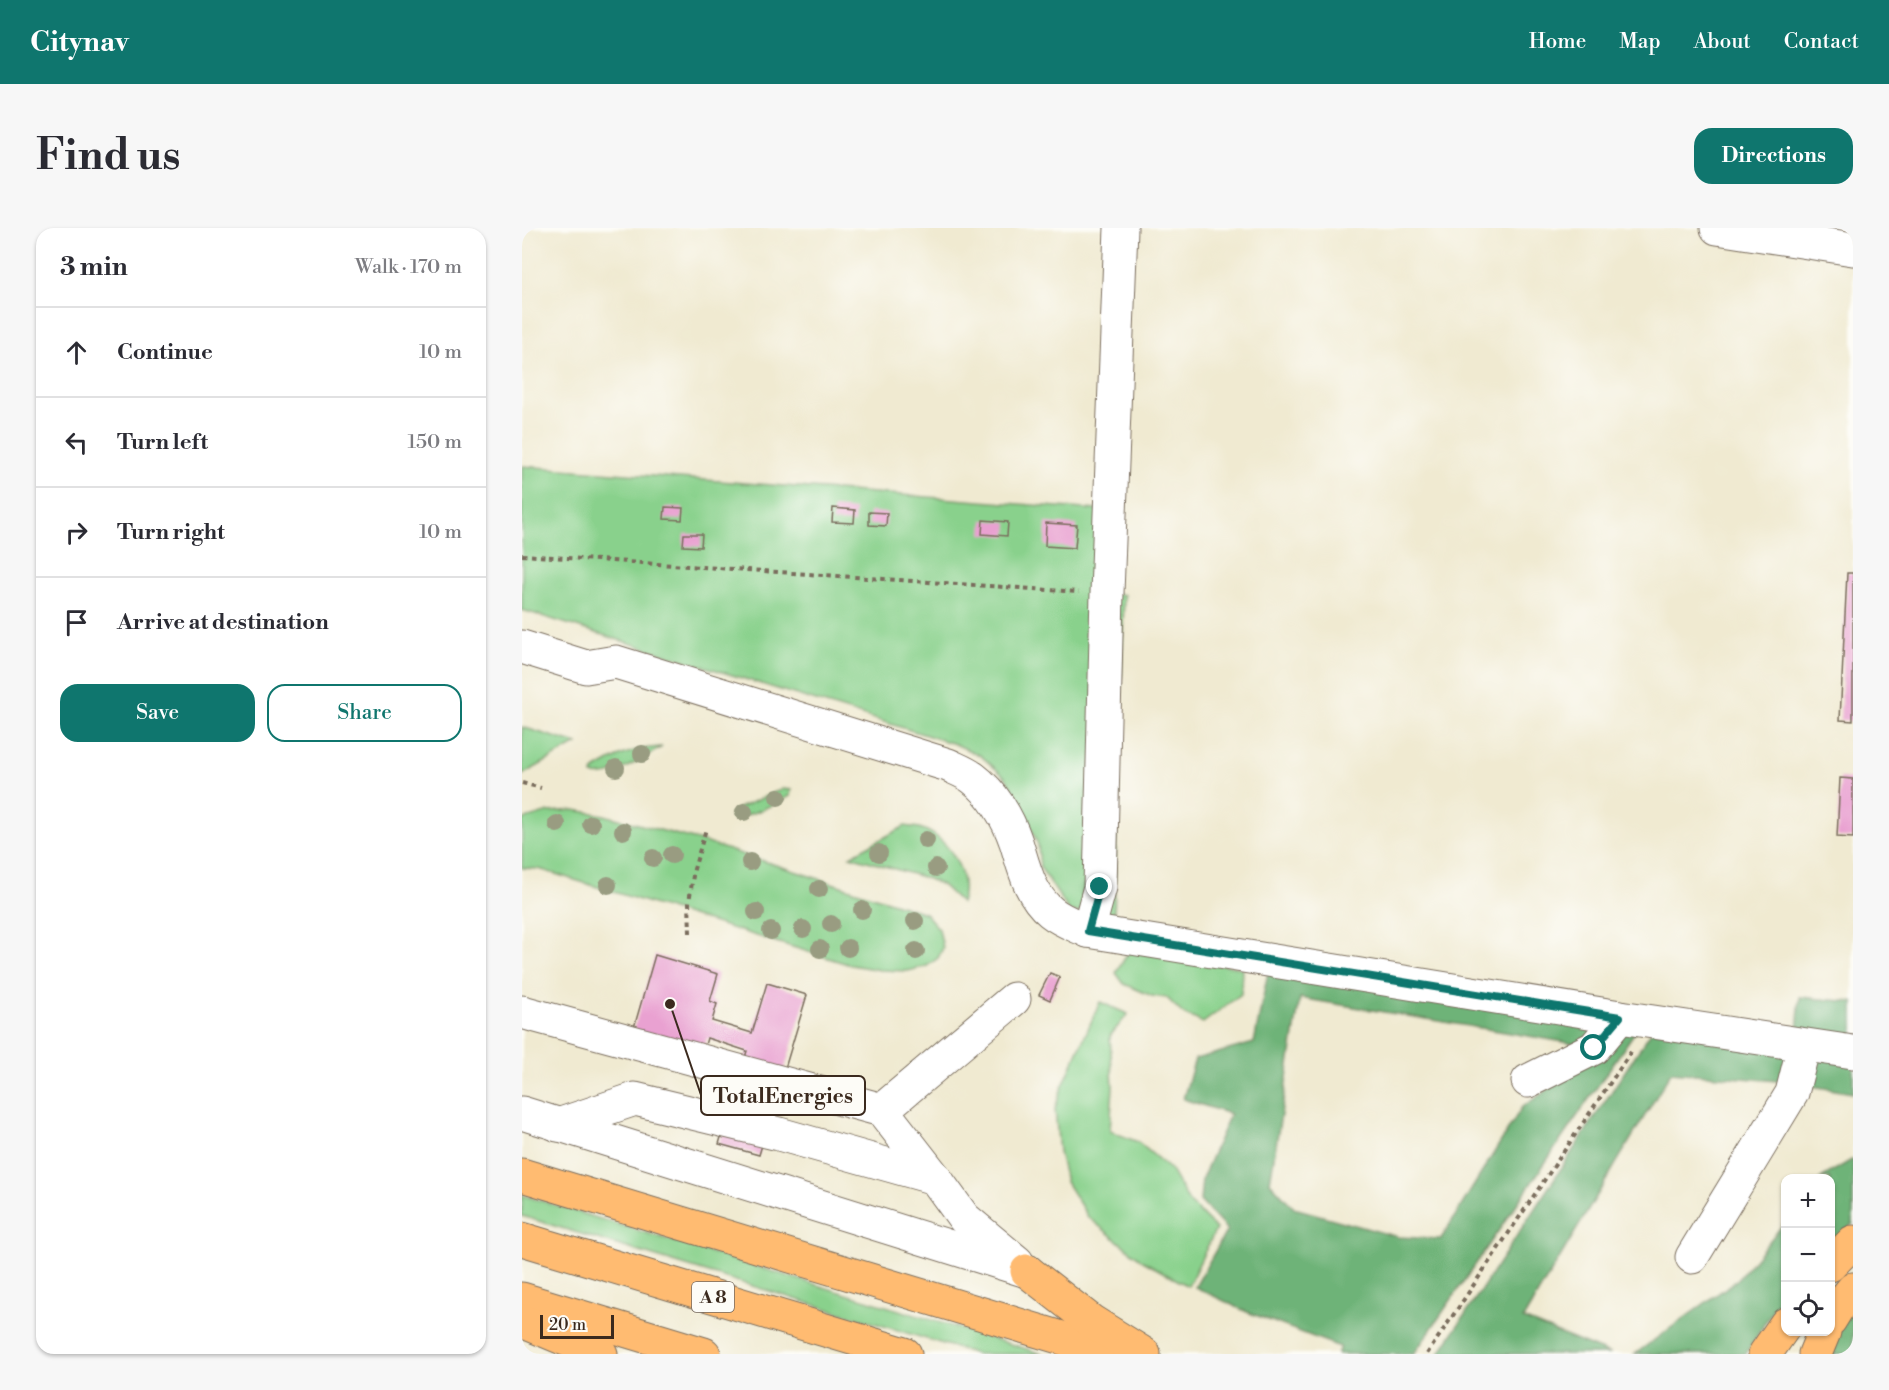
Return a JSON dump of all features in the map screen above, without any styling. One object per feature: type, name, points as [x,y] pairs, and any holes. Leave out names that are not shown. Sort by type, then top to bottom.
[{"type":"highway","points":[[522,1175],[1114,1354]]},
{"type":"highway","name":"A 8","points":[[522,1239],[905,1354]]},
{"type":"highway","points":[[1835,1260],[1853,1242]]},
{"type":"highway","points":[[1027,1271],[1091,1321],[1144,1354]]},
{"type":"highway","points":[[1835,1312],[1853,1289]]},
{"type":"highway","points":[[522,1299],[704,1354]]},
{"type":"highway","points":[[522,1321],[601,1354]]},
{"type":"highway","points":[[1765,1354],[1781,1330]]},
{"type":"highway","points":[[1815,1354],[1822,1336]]},
{"type":"street","points":[[1088,931],[1100,887],[1107,593],[1121,228]]},
{"type":"street","points":[[1717,228],[1853,249]]},
{"type":"street","points":[[522,647],[586,667],[616,662],[948,765],[972,777],[989,792],[1002,812],[1016,840],[1025,875],[1034,891],[1050,911],[1067,922],[1088,931],[1620,1017],[1853,1052]]},
{"type":"street","points":[[882,1110],[1014,999]]},
{"type":"street","points":[[522,1012],[882,1110],[964,1218],[1027,1271]]},
{"type":"street","points":[[1528,1081],[1594,1048],[1620,1017]]},
{"type":"street","points":[[1692,1257],[1792,1093],[1804,1045]]},
{"type":"street","points":[[558,1125],[635,1099],[779,1134],[935,1178]]},
{"type":"street","points":[[522,1113],[1027,1271]]},
{"type":"path","points":[[522,555],[1107,593]]},
{"type":"path","points":[[522,783],[541,788]]},
{"type":"path","points":[[690,933],[689,902],[694,869],[706,829]]},
{"type":"path","points":[[1427,1354],[1652,1021]]},
{"type":"green space","points":[[522,466],[1110,511],[1107,593],[1124,595],[1114,917],[1069,911],[1040,867],[1038,845],[1023,807],[1006,778],[981,756],[955,744],[522,610]]},
{"type":"green space","points":[[522,727],[577,744],[522,775]]},
{"type":"green space","points":[[662,747],[619,771],[592,775],[593,771],[626,754],[642,749]]},
{"type":"green space","points":[[782,789],[791,790],[790,796],[748,815],[733,818],[730,816],[737,809]]},
{"type":"green space","points":[[574,810],[604,815],[701,841],[925,913],[939,929],[943,948],[938,958],[927,966],[908,971],[880,970],[851,965],[539,869],[522,868],[522,820],[549,812]]},
{"type":"green space","points":[[905,826],[930,832],[948,848],[955,858],[963,880],[961,903],[942,885],[926,878],[850,856]]},
{"type":"green space","points":[[1129,951],[1242,968],[1241,994],[1203,1023],[1182,1013],[1167,998],[1152,996],[1124,984],[1116,973]]},
{"type":"green space","points":[[1268,972],[1639,1026],[1414,1354],[1337,1354],[1340,1347],[1247,1312],[1195,1287],[1227,1230],[1200,1201],[1202,1179],[1230,1114],[1183,1099],[1195,1059],[1254,1043]],"holes":[[[1300,998],[1576,1044],[1570,1075],[1522,1107],[1441,1239],[1398,1237],[1294,1208],[1270,1182]]]},
{"type":"green space","points":[[1800,997],[1853,1002],[1853,1039],[1797,1030]]},
{"type":"green space","points":[[1100,1002],[1128,1014],[1110,1036],[1113,1087],[1110,1131],[1138,1142],[1170,1169],[1189,1202],[1216,1229],[1188,1286],[1143,1261],[1088,1217],[1066,1182],[1059,1152],[1055,1109],[1061,1090]]},
{"type":"green space","points":[[1652,1030],[1797,1051],[1789,1082],[1671,1072],[1523,1319],[1610,1354],[1439,1354]]},
{"type":"green space","points":[[1808,1054],[1853,1060],[1853,1093],[1800,1084]]},
{"type":"green space","points":[[1853,1159],[1853,1224],[1835,1238],[1835,1174],[1828,1174]]},
{"type":"green space","points":[[522,1195],[1043,1354],[976,1354],[548,1224],[522,1216]]},
{"type":"green space","points":[[1781,1227],[1781,1297],[1746,1354],[1635,1354],[1738,1279]]},
{"type":"green space","points":[[1853,1304],[1853,1354],[1828,1354]]},
{"type":"building","points":[[665,507],[683,508],[682,520],[664,519]]},
{"type":"building","points":[[833,508],[855,510],[854,523],[832,522]]},
{"type":"building","points":[[869,512],[887,513],[886,526],[869,525]]},
{"type":"building","points":[[983,520],[1008,522],[1007,536],[982,534]]},
{"type":"building","points":[[1046,523],[1077,525],[1075,548],[1045,546]]},
{"type":"building","points":[[684,534],[702,534],[701,547],[683,546]]},
{"type":"building","points":[[1847,573],[1853,573],[1853,721],[1840,720]]},
{"type":"building","points":[[1840,778],[1853,779],[1853,838],[1837,837]]},
{"type":"building","points":[[655,955],[718,974],[710,1001],[717,1004],[712,1021],[752,1033],[767,983],[807,995],[759,1155],[719,1144],[747,1051],[707,1038],[703,1052],[633,1031]]},
{"type":"building","points":[[1050,973],[1060,977],[1050,1000],[1039,995]]},
{"type":"place","name":"TotalEnergies","points":[[670,1004]]},
{"type":"route","points":[[1100,887],[1088,931],[1620,1017],[1594,1048]]}]
